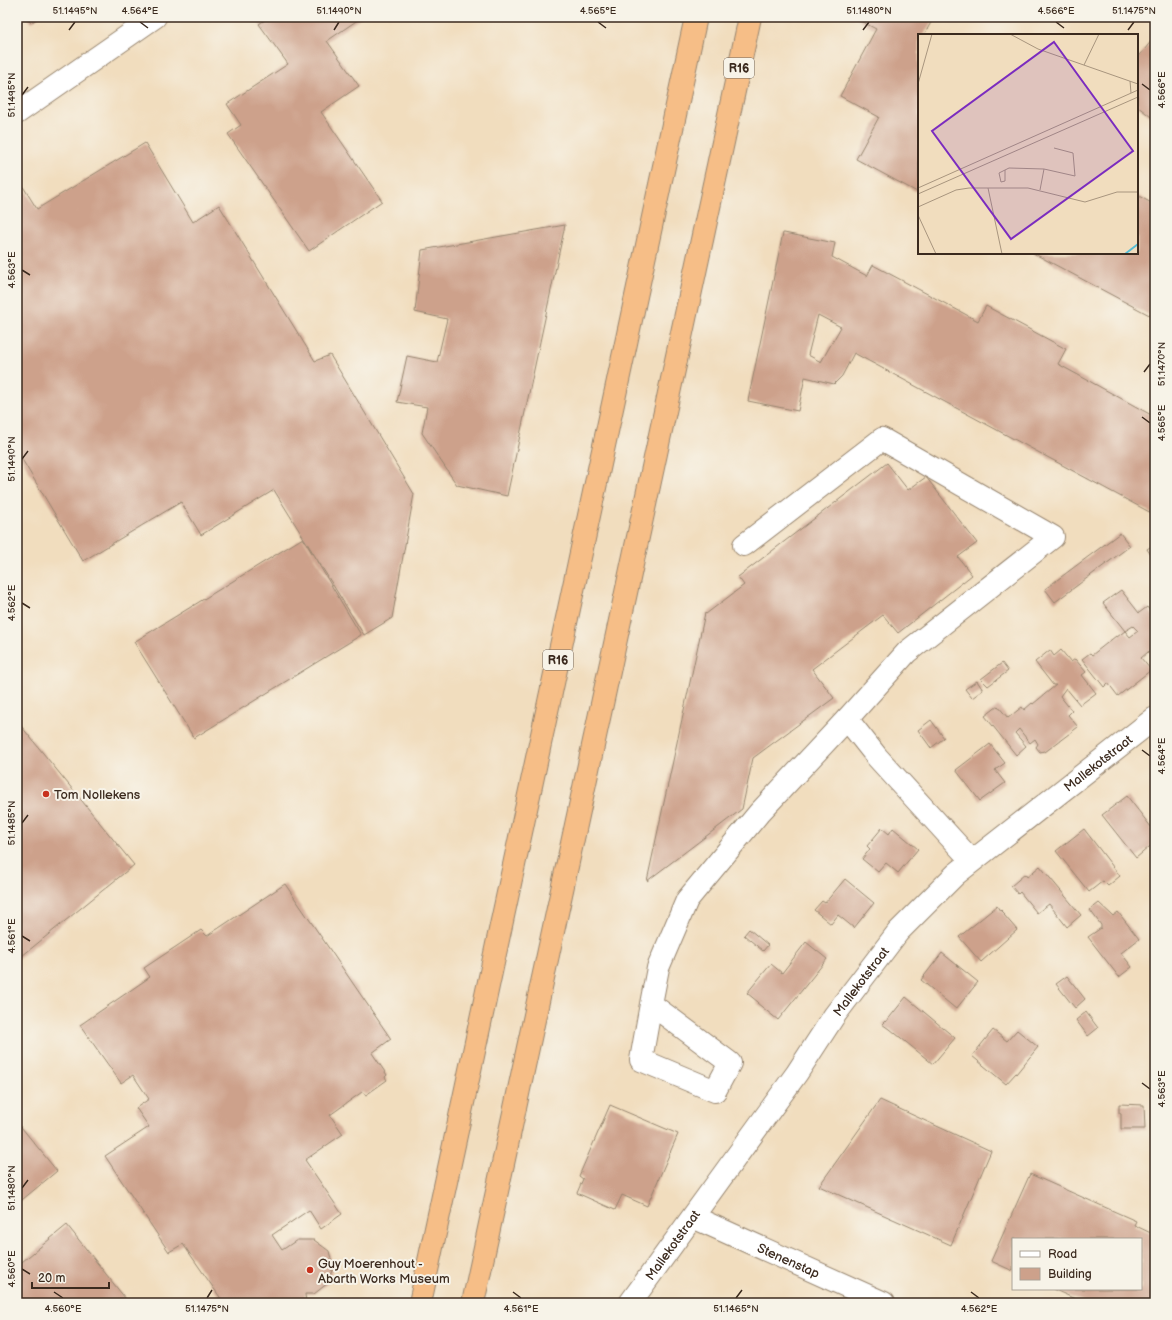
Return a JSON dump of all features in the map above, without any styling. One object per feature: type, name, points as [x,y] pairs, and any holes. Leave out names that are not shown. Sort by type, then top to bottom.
[{"type":"highway","name":"R16","points":[[420,1303],[696,17]]},
{"type":"highway","name":"R16","points":[[473,1303],[750,17]]},
{"type":"street","points":[[17,112],[155,17]]},
{"type":"street","points":[[651,1004],[658,968],[687,900],[759,813],[907,652],[1053,536],[882,439],[744,545]]},
{"type":"street","name":"Mallekotstraat","points":[[630,1303],[797,1073],[834,1016],[898,932],[956,874],[1155,718]]},
{"type":"street","points":[[846,719],[877,756],[972,861]]},
{"type":"street","name":"Stenenstap","points":[[693,1217],[884,1303]]},
{"type":"building","points":[[26,17],[39,17],[31,23]]},
{"type":"building","points":[[269,17],[362,17],[327,41],[359,86],[321,112],[382,201],[309,251],[228,134],[241,125],[227,104],[288,64],[259,24]]},
{"type":"building","points":[[858,17],[934,17],[925,34],[918,34],[918,192],[856,159],[879,117],[840,96],[876,29],[857,19]]},
{"type":"building","points":[[1152,40],[1155,43],[1155,120],[1138,107],[1138,58]]},
{"type":"building","points":[[145,143],[193,222],[219,205],[315,361],[330,355],[414,494],[392,618],[364,635],[274,490],[201,535],[181,502],[83,561],[17,451],[17,188],[22,185],[37,209]]},
{"type":"building","points":[[1138,196],[1155,205],[1155,318],[1035,254],[1138,254]]},
{"type":"building","points":[[565,225],[507,496],[457,485],[422,433],[427,407],[397,402],[407,356],[437,362],[447,319],[415,312],[422,250]]},
{"type":"building","points":[[783,233],[835,243],[832,257],[867,276],[873,265],[978,321],[986,306],[1066,349],[1058,364],[1155,417],[1155,515],[854,353],[842,376],[834,384],[805,377],[798,411],[748,401]],"holes":[[[818,315],[841,327],[821,362],[808,355]]]},
{"type":"building","points":[[887,463],[908,490],[926,477],[977,543],[958,557],[972,575],[898,633],[883,615],[812,669],[834,698],[753,758],[742,809],[647,881],[705,613],[706,614],[744,585],[738,577]]},
{"type":"building","points":[[1120,533],[1130,546],[1055,602],[1045,589]]},
{"type":"building","points":[[303,538],[361,635],[194,738],[134,642]]},
{"type":"building","points":[[1155,544],[1155,561],[1147,549]]},
{"type":"building","points":[[1121,590],[1139,613],[1147,607],[1155,616],[1155,646],[1141,658],[1151,670],[1118,696],[1108,683],[1104,687],[1082,659],[1090,653],[1092,655],[1116,636],[1117,637],[1125,631],[1103,603]],"holes":[[[1133,626],[1138,631],[1130,637],[1125,631]]]},
{"type":"building","points":[[1050,650],[1054,656],[1061,650],[1071,662],[1075,659],[1086,672],[1082,675],[1096,693],[1080,705],[1066,688],[1060,696],[1072,711],[1068,715],[1078,727],[1045,752],[1040,752],[1036,747],[1038,744],[1035,739],[1030,743],[1019,729],[1015,733],[1026,746],[1016,755],[985,716],[998,706],[1008,718],[1022,707],[1024,710],[1032,703],[1033,704],[1056,685],[1053,685],[1035,662]]},
{"type":"building","points":[[1002,663],[1008,671],[988,686],[981,679]]},
{"type":"building","points":[[977,681],[983,690],[972,698],[965,689]]},
{"type":"building","points":[[931,720],[944,738],[931,748],[918,730]]},
{"type":"building","name":"Tom Nollekens","points":[[17,721],[134,865],[17,960]]},
{"type":"building","points":[[990,744],[1005,763],[995,770],[1005,783],[980,801],[956,770]]},
{"type":"building","points":[[1127,796],[1155,832],[1155,842],[1136,858],[1102,815]]},
{"type":"building","points":[[882,828],[889,834],[893,828],[918,849],[898,873],[886,863],[878,872],[862,859],[870,849],[867,846]]},
{"type":"building","points":[[1084,829],[1120,876],[1108,886],[1103,881],[1089,892],[1056,851]]},
{"type":"building","points":[[1040,866],[1081,915],[1067,927],[1049,904],[1037,913],[1020,892],[1018,894],[1011,886],[1025,874],[1027,877]]},
{"type":"building","points":[[845,879],[874,903],[854,928],[838,915],[831,924],[814,910],[822,901],[825,903]]},
{"type":"building","points":[[285,884],[391,1039],[372,1053],[387,1075],[385,1077],[387,1080],[366,1095],[362,1092],[330,1115],[343,1134],[305,1160],[342,1214],[321,1229],[309,1210],[272,1235],[282,1250],[297,1240],[314,1240],[329,1251],[333,1267],[328,1283],[314,1294],[305,1294],[306,1303],[224,1303],[183,1244],[169,1252],[105,1156],[149,1127],[136,1108],[149,1099],[133,1075],[121,1083],[80,1025],[150,977],[144,968],[201,930],[207,936]]},
{"type":"building","points":[[1099,903],[1113,916],[1118,912],[1139,939],[1121,953],[1132,967],[1119,977],[1088,937],[1101,928],[1101,925],[1090,910]]},
{"type":"building","points":[[997,906],[1017,930],[981,962],[959,937]]},
{"type":"building","points":[[749,929],[768,945],[763,951],[744,935]]},
{"type":"building","points":[[806,942],[827,959],[778,1020],[747,993],[771,964],[782,973]]},
{"type":"building","points":[[942,953],[978,982],[956,1009],[921,980]]},
{"type":"building","points":[[1067,976],[1085,999],[1075,1008],[1056,984]]},
{"type":"building","points":[[906,997],[955,1038],[933,1064],[882,1024],[885,1021],[886,1022]]},
{"type":"building","points":[[1086,1012],[1098,1028],[1088,1036],[1076,1020]]},
{"type":"building","points":[[993,1030],[1007,1041],[1017,1030],[1038,1047],[1006,1084],[972,1056]]},
{"type":"building","points":[[880,1100],[991,1151],[951,1245],[819,1186]]},
{"type":"building","points":[[1119,1104],[1144,1105],[1145,1129],[1121,1129]]},
{"type":"building","points":[[610,1105],[678,1134],[647,1206],[622,1195],[615,1210],[577,1193],[583,1179],[579,1176]]},
{"type":"building","points":[[17,1122],[57,1171],[17,1204]]},
{"type":"building","points":[[1030,1174],[1136,1221],[1134,1225],[1155,1235],[1155,1303],[1084,1303],[1055,1290],[1142,1290],[1142,1238],[1012,1238],[1012,1271],[991,1261]]},
{"type":"building","points":[[67,1225],[129,1303],[17,1303],[17,1266]]},
{"type":"place","name":"Tom Nollekens","points":[[46,794]]},
{"type":"place","name":"Guy Moerenhout - Abarth Works Museum","points":[[310,1270]]}]
